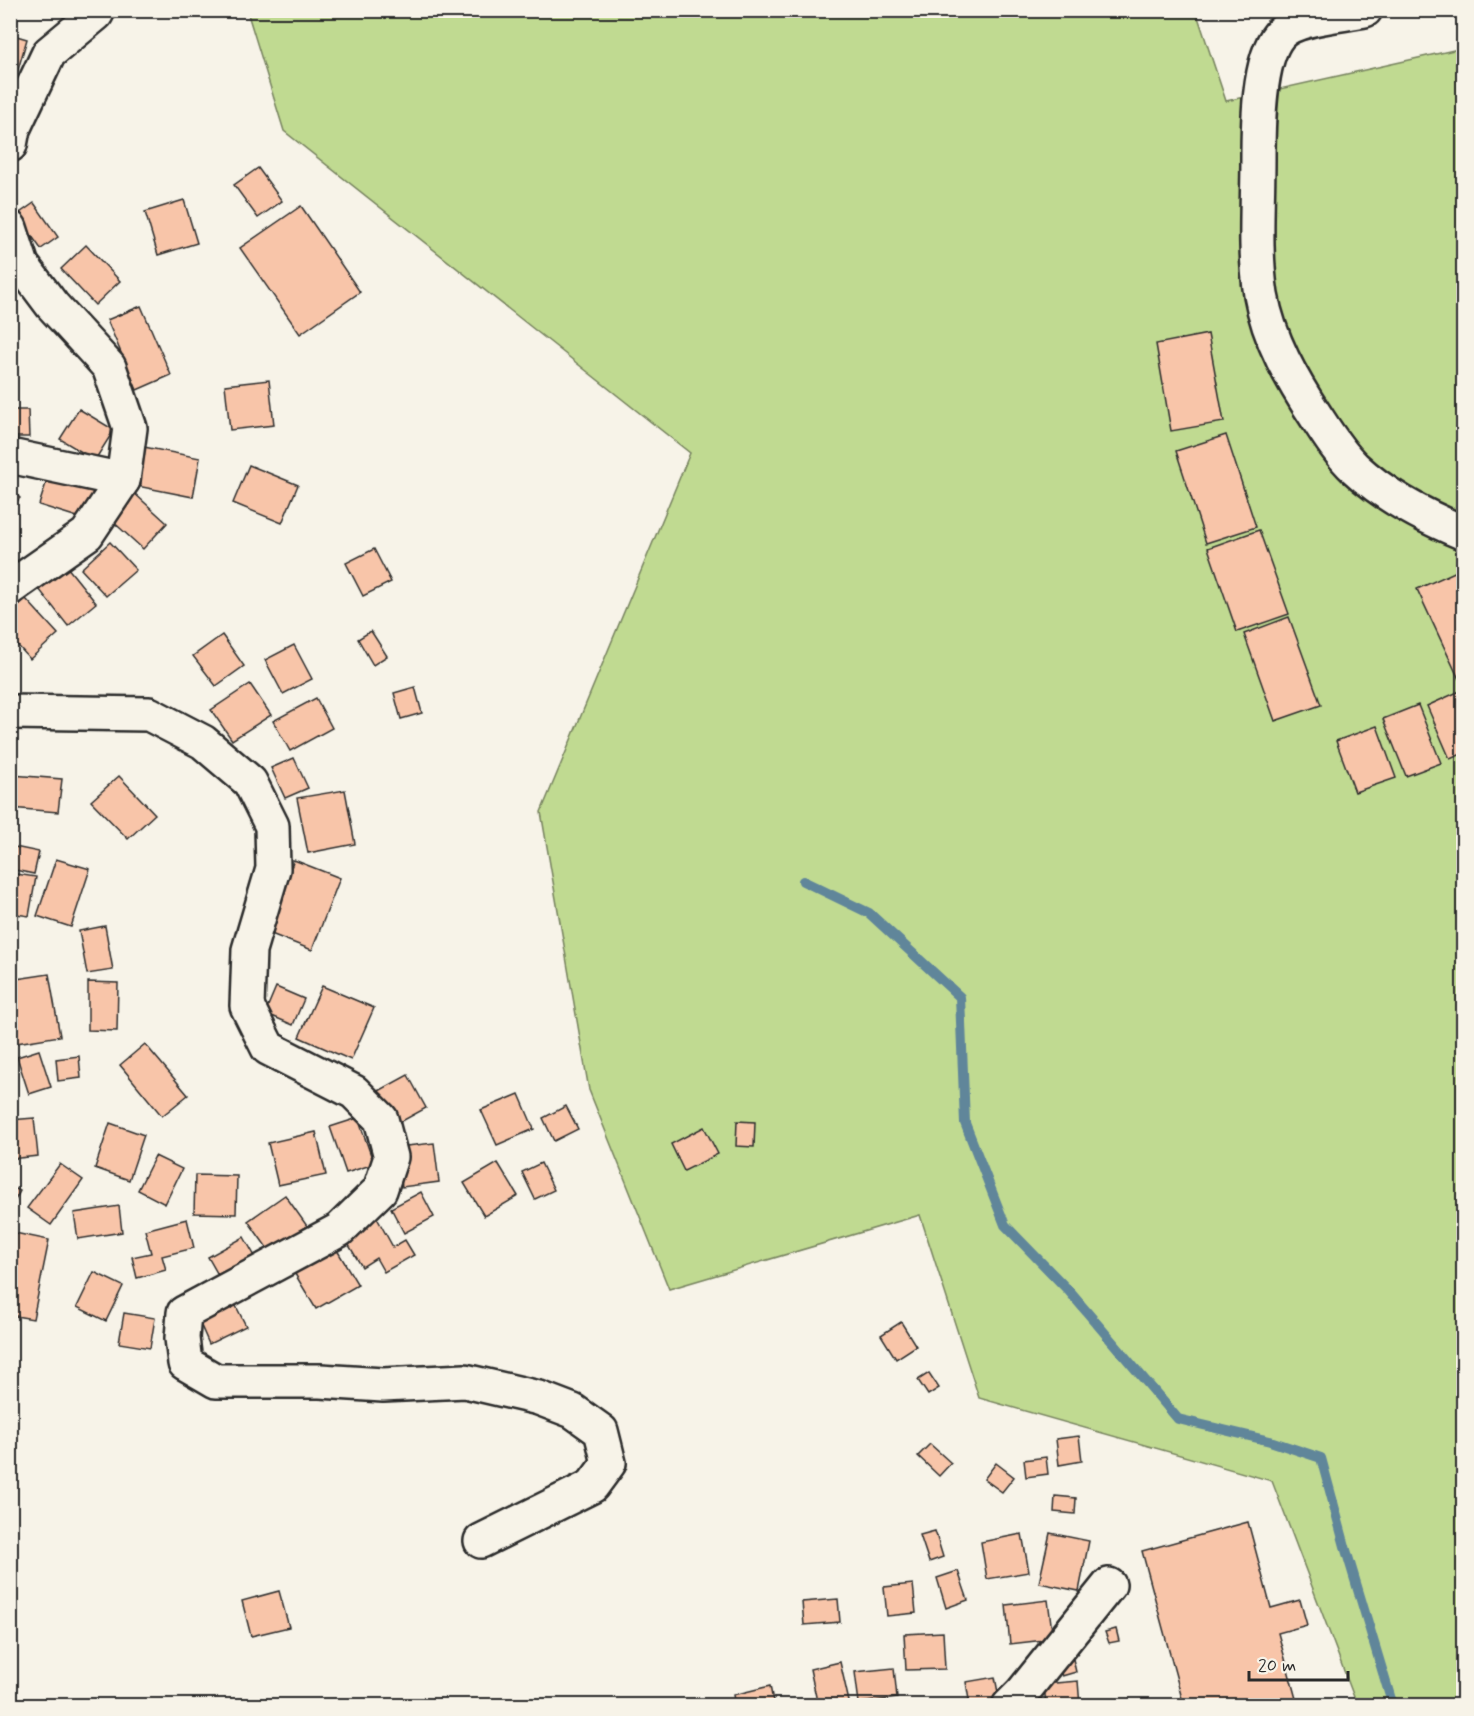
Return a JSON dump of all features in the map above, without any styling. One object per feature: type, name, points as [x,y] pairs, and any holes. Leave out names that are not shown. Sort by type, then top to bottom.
[{"type":"street","points":[[10,145],[13,129],[49,53],[98,10]]},
{"type":"street","points":[[1365,10],[1308,21],[1290,27],[1279,35],[1272,47],[1263,78],[1258,138],[1258,262],[1261,295],[1277,347],[1290,375],[1328,435],[1354,467],[1416,511],[1464,533]]},
{"type":"street","points":[[10,228],[22,265],[51,305],[109,367],[130,428],[123,480],[87,534],[10,588]]},
{"type":"street","points":[[10,456],[123,480]]},
{"type":"street","points":[[10,711],[149,714],[203,742],[250,782],[272,826],[273,869],[249,950],[247,1006],[268,1048],[354,1092],[381,1119],[391,1157],[380,1190],[339,1230],[184,1313],[185,1363],[216,1381],[320,1381],[383,1385],[465,1381],[539,1398],[573,1411],[601,1431],[609,1462],[592,1486],[481,1541]]},
{"type":"street","points":[[1010,1706],[1109,1585]]},
{"type":"green space","points":[[247,11],[1196,11],[1226,101],[1463,48],[1463,1705],[1357,1705],[1272,1481],[979,1398],[920,1215],[669,1289],[589,1090],[541,812],[690,453],[284,131]]},
{"type":"building","points":[[10,34],[27,39],[12,90],[10,89]]},
{"type":"building","points":[[258,168],[282,201],[258,218],[234,185]]},
{"type":"building","points":[[184,200],[197,243],[158,255],[145,212]]},
{"type":"building","points":[[34,203],[58,237],[41,249],[17,215]]},
{"type":"building","points":[[301,206],[360,292],[300,334],[240,248]]},
{"type":"building","points":[[86,245],[120,281],[95,305],[61,269]]},
{"type":"building","points":[[141,306],[171,375],[137,390],[107,320]]},
{"type":"building","points":[[1208,334],[1224,422],[1171,431],[1156,344]]},
{"type":"building","points":[[269,380],[274,425],[230,430],[225,385]]},
{"type":"building","points":[[79,409],[114,430],[95,460],[60,439]]},
{"type":"building","points":[[10,410],[28,410],[29,437],[10,437]]},
{"type":"building","points":[[1226,435],[1256,527],[1206,543],[1176,451]]},
{"type":"building","points":[[139,446],[200,458],[193,497],[132,485]]},
{"type":"building","points":[[249,465],[298,485],[282,523],[233,503]]},
{"type":"building","points":[[48,477],[96,493],[87,520],[39,505]]},
{"type":"building","points":[[10,489],[20,498],[10,508]]},
{"type":"building","points":[[133,492],[167,523],[143,549],[109,518]]},
{"type":"building","points":[[1259,530],[1289,614],[1237,632],[1208,548]]},
{"type":"building","points":[[110,542],[136,570],[106,596],[81,569]]},
{"type":"building","points":[[374,549],[391,582],[363,596],[346,563]]},
{"type":"building","points":[[67,567],[96,603],[68,626],[39,589]]},
{"type":"building","points":[[1459,570],[1464,578],[1464,677],[1459,679],[1417,589]]},
{"type":"building","points":[[26,599],[58,634],[30,659],[10,637],[10,613]]},
{"type":"building","points":[[1289,617],[1321,705],[1275,721],[1244,634]]},
{"type":"building","points":[[371,631],[387,656],[373,665],[358,639]]},
{"type":"building","points":[[222,635],[244,666],[216,686],[193,656]]},
{"type":"building","points":[[294,645],[312,679],[283,694],[265,660]]},
{"type":"building","points":[[250,684],[271,715],[232,740],[211,710]]},
{"type":"building","points":[[415,687],[422,713],[401,719],[394,693]]},
{"type":"building","points":[[1460,691],[1464,699],[1464,753],[1450,759],[1427,706]]},
{"type":"building","points":[[316,698],[332,728],[290,751],[273,721]]},
{"type":"building","points":[[1418,705],[1441,763],[1406,776],[1383,719]]},
{"type":"building","points":[[1377,726],[1396,778],[1355,792],[1336,741]]},
{"type":"building","points":[[294,758],[308,788],[285,798],[271,768]]},
{"type":"building","points":[[12,775],[62,779],[58,812],[10,808]]},
{"type":"building","points":[[119,776],[155,814],[128,839],[91,801]]},
{"type":"building","points":[[345,790],[355,844],[308,853],[297,798]]},
{"type":"building","points":[[10,846],[39,852],[34,874],[10,869]]},
{"type":"building","points":[[56,859],[90,869],[71,927],[37,916]]},
{"type":"building","points":[[294,860],[340,878],[312,950],[266,932]]},
{"type":"building","points":[[10,873],[36,877],[29,916],[10,913]]},
{"type":"building","points":[[105,926],[113,970],[87,974],[79,931]]},
{"type":"building","points":[[49,974],[60,1036],[10,1044],[10,980]]},
{"type":"building","points":[[88,982],[118,983],[117,1031],[88,1030]]},
{"type":"building","points":[[322,986],[374,1008],[351,1060],[299,1037]]},
{"type":"building","points":[[276,987],[304,999],[293,1025],[265,1013]]},
{"type":"building","points":[[145,1044],[188,1095],[162,1116],[120,1065]]},
{"type":"building","points":[[39,1050],[51,1087],[29,1094],[17,1057]]},
{"type":"building","points":[[79,1056],[81,1078],[58,1081],[56,1059]]},
{"type":"building","points":[[408,1075],[426,1108],[393,1126],[375,1093]]},
{"type":"building","points":[[519,1094],[534,1129],[497,1145],[481,1110]]},
{"type":"building","points":[[566,1106],[578,1129],[554,1141],[543,1118]]},
{"type":"building","points":[[34,1118],[38,1156],[10,1159],[10,1120]]},
{"type":"building","points":[[358,1118],[374,1164],[346,1173],[330,1127]]},
{"type":"building","points":[[737,1121],[755,1122],[754,1147],[736,1146]]},
{"type":"building","points":[[110,1123],[144,1135],[129,1180],[95,1168]]},
{"type":"building","points":[[704,1127],[718,1154],[684,1171],[671,1144]]},
{"type":"building","points":[[316,1132],[326,1175],[278,1185],[268,1143]]},
{"type":"building","points":[[434,1143],[439,1182],[402,1187],[397,1147]]},
{"type":"building","points":[[155,1156],[182,1169],[165,1204],[138,1190]]},
{"type":"building","points":[[498,1163],[518,1196],[484,1216],[464,1183]]},
{"type":"building","points":[[541,1163],[554,1190],[535,1199],[522,1172]]},
{"type":"building","points":[[60,1164],[83,1180],[51,1225],[27,1208]]},
{"type":"building","points":[[195,1175],[237,1176],[236,1214],[194,1213]]},
{"type":"building","points":[[10,1186],[20,1191],[10,1209]]},
{"type":"building","points":[[421,1192],[434,1217],[404,1233],[391,1208]]},
{"type":"building","points":[[285,1195],[307,1226],[270,1252],[248,1221]]},
{"type":"building","points":[[119,1206],[122,1232],[78,1239],[74,1213]]},
{"type":"building","points":[[377,1218],[393,1247],[405,1240],[414,1255],[384,1272],[376,1258],[362,1267],[344,1237]]},
{"type":"building","points":[[187,1219],[194,1248],[162,1256],[166,1270],[137,1278],[132,1257],[151,1253],[145,1230]]},
{"type":"building","points":[[10,1232],[49,1240],[33,1319],[10,1315]]},
{"type":"building","points":[[244,1237],[257,1260],[221,1280],[208,1257]]},
{"type":"building","points":[[334,1245],[358,1285],[316,1309],[292,1269]]},
{"type":"building","points":[[94,1272],[123,1286],[106,1321],[77,1307]]},
{"type":"building","points":[[234,1302],[246,1326],[209,1344],[198,1319]]},
{"type":"building","points":[[124,1313],[155,1318],[150,1348],[119,1343]]},
{"type":"building","points":[[901,1322],[916,1346],[896,1359],[881,1335]]},
{"type":"building","points":[[929,1373],[939,1388],[928,1395],[918,1380]]},
{"type":"building","points":[[1079,1436],[1082,1461],[1059,1465],[1056,1439]]},
{"type":"building","points":[[930,1444],[951,1463],[939,1476],[918,1456]]},
{"type":"building","points":[[1046,1457],[1048,1474],[1026,1477],[1024,1460]]},
{"type":"building","points":[[996,1463],[1014,1477],[1002,1492],[984,1479]]},
{"type":"building","points":[[1055,1496],[1076,1498],[1075,1514],[1054,1512]]},
{"type":"building","points":[[1248,1522],[1271,1608],[1300,1600],[1307,1625],[1278,1633],[1298,1706],[1184,1706],[1142,1551]]},
{"type":"building","points":[[935,1531],[943,1557],[929,1562],[920,1535]]},
{"type":"building","points":[[1050,1533],[1089,1541],[1079,1591],[1039,1583]]},
{"type":"building","points":[[1022,1534],[1029,1572],[987,1579],[981,1542]]},
{"type":"building","points":[[958,1571],[968,1600],[946,1608],[937,1578]]},
{"type":"building","points":[[913,1584],[916,1613],[887,1616],[884,1587]]},
{"type":"building","points":[[279,1591],[289,1627],[251,1636],[242,1601]]},
{"type":"building","points":[[838,1599],[840,1622],[804,1625],[802,1602]]},
{"type":"building","points":[[1048,1600],[1053,1639],[1010,1644],[1006,1605]]},
{"type":"building","points":[[1116,1629],[1119,1641],[1109,1643],[1105,1632]]},
{"type":"building","points":[[943,1632],[945,1669],[906,1670],[904,1634]]},
{"type":"building","points":[[1073,1659],[1076,1672],[1062,1676],[1058,1663]]},
{"type":"building","points":[[840,1662],[850,1706],[818,1706],[810,1669]]},
{"type":"building","points":[[894,1668],[897,1698],[859,1703],[855,1672]]},
{"type":"building","points":[[995,1677],[1000,1703],[970,1706],[966,1682]]},
{"type":"building","points":[[1078,1681],[1080,1706],[1046,1706],[1044,1684]]},
{"type":"building","points":[[770,1686],[774,1706],[735,1706],[733,1695]]},
{"type":"waterway","points":[[803,881],[869,913],[960,997],[965,1123],[1005,1225],[1069,1291],[1178,1419],[1270,1441],[1321,1458],[1393,1706]]}]
